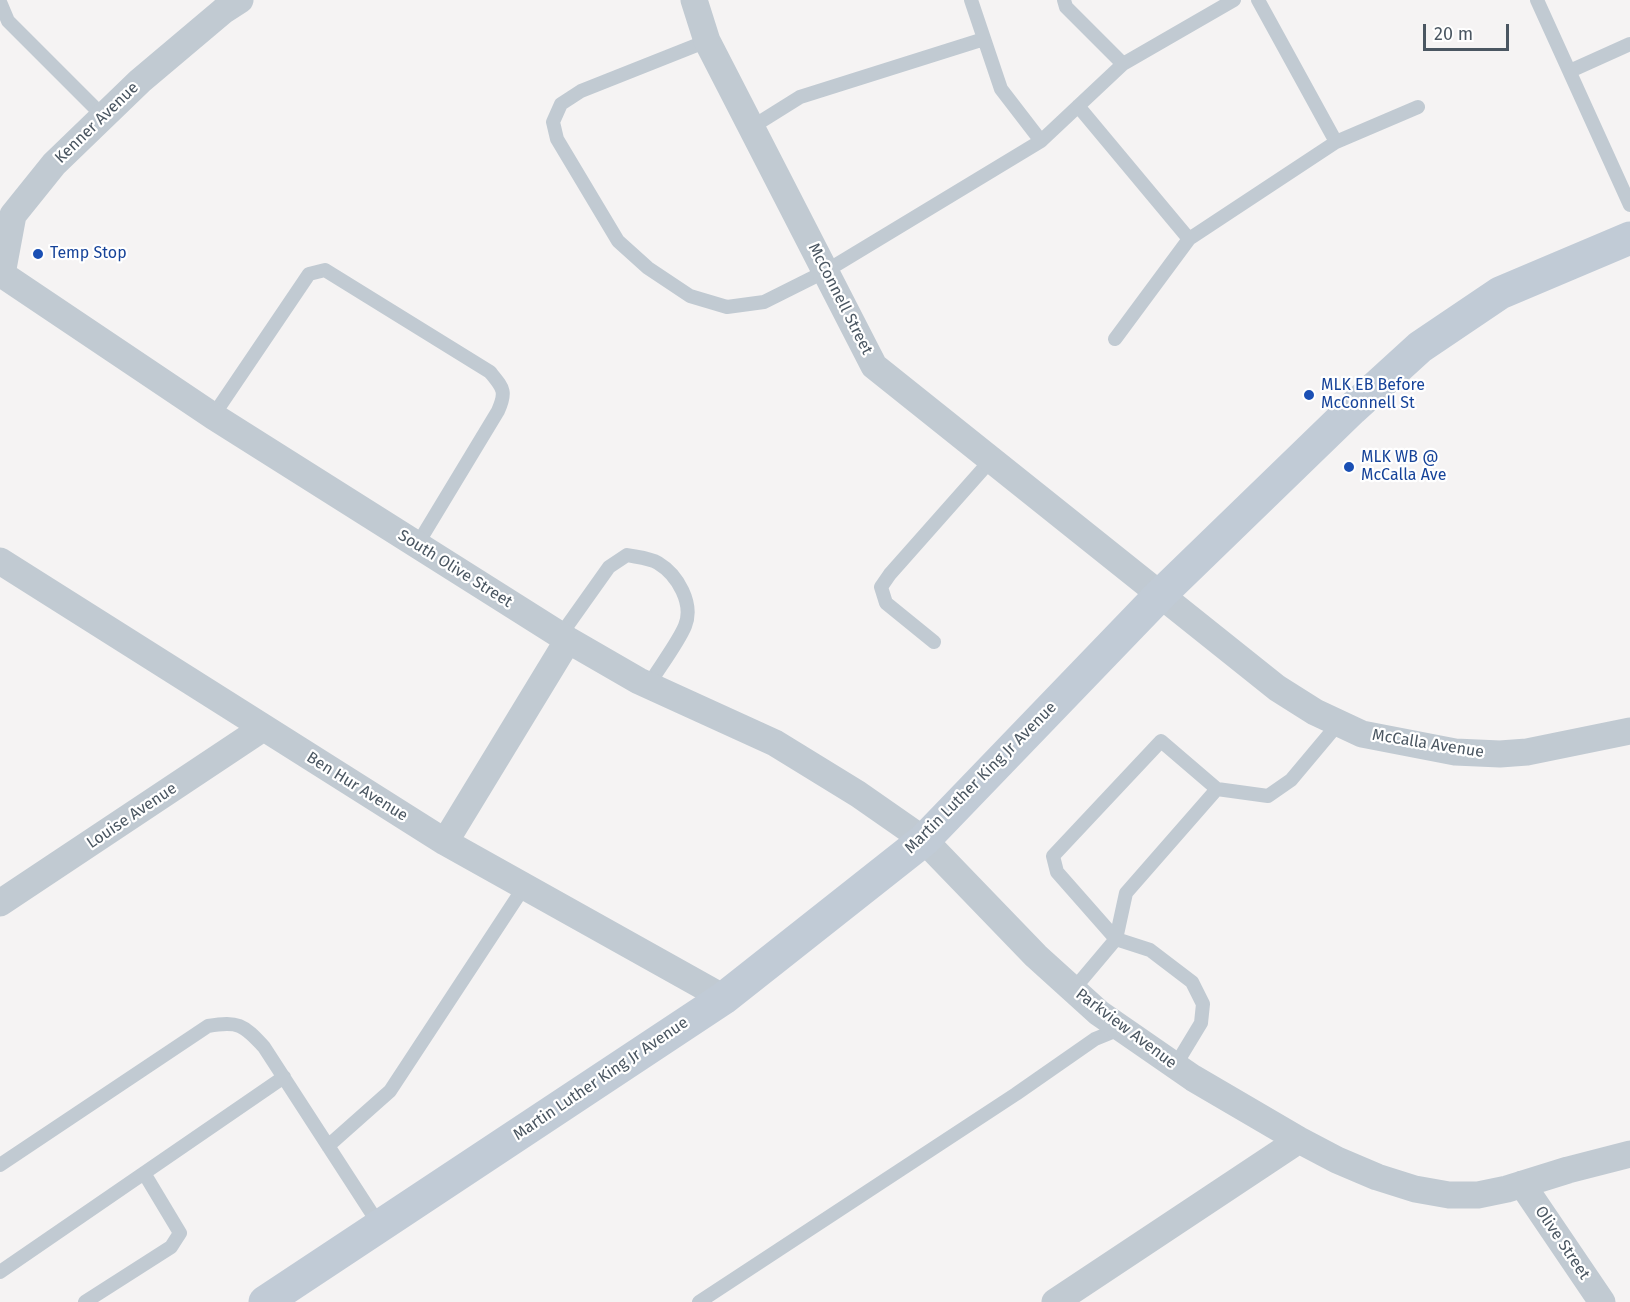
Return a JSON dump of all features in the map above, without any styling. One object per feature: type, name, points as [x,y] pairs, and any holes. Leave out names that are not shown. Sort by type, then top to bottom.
[{"type":"main road","name":"Martin Luther King Jr Avenue","points":[[265,1302],[724,998],[924,840],[1160,595],[1352,409],[1420,348],[1500,293],[1630,238]]},
{"type":"street","name":"Kenner Avenue","points":[[1,274],[13,215],[54,164],[140,81],[223,11],[240,0]]},
{"type":"street","name":"McConnell Street","points":[[694,0],[707,41],[874,366],[1160,595]]},
{"type":"street","name":"South Olive Street","points":[[1,274],[213,416],[564,638],[648,686],[775,743],[858,794],[924,840]]},
{"type":"street","name":"Ben Hur Avenue","points":[[0,561],[445,842],[724,998]]},
{"type":"street","name":"McCalla Avenue","points":[[1160,595],[1277,688],[1315,712],[1362,734],[1455,752],[1500,754],[1527,752],[1630,730]]},
{"type":"street","points":[[445,842],[564,638]]},
{"type":"street","name":"Louise Avenue","points":[[0,903],[264,728]]},
{"type":"street","name":"Parkview Avenue","points":[[924,840],[1036,956],[1099,1013],[1175,1066],[1337,1160],[1377,1177],[1415,1189],[1449,1195],[1478,1195],[1630,1154]]},
{"type":"street","points":[[1054,1302],[1299,1140]]},
{"type":"street","name":"Olive Street","points":[[1522,1184],[1602,1302]]},
{"type":"lane","points":[[971,0],[1000,89],[1041,141]]},
{"type":"lane","points":[[1064,0],[1066,7],[1123,64]]},
{"type":"lane","points":[[707,41],[581,91],[561,104],[553,122],[557,139],[618,241],[648,268],[690,296],[727,307],[764,302],[826,271],[1041,141],[1123,64],[1234,0]]},
{"type":"lane","points":[[1258,0],[1336,142]]},
{"type":"lane","points":[[1537,0],[1630,205]]},
{"type":"lane","points":[[0,2],[8,21],[103,117]]},
{"type":"lane","points":[[752,127],[800,97],[984,39]]},
{"type":"lane","points":[[1569,71],[1630,44]]},
{"type":"lane","points":[[1078,106],[1189,239]]},
{"type":"lane","points":[[1115,339],[1189,239],[1336,142],[1418,107]]},
{"type":"lane","points":[[213,416],[309,274],[325,270],[490,372],[503,387],[504,399],[417,545]]},
{"type":"lane","points":[[934,642],[886,603],[881,588],[890,574],[991,460]]},
{"type":"lane","points":[[564,638],[609,567],[627,555],[657,562],[675,577],[685,596],[687,612],[685,626],[648,686]]},
{"type":"lane","points":[[1175,1066],[1202,1023],[1203,1004],[1192,982],[1150,950],[1116,939],[1057,872],[1053,856],[1161,741],[1217,789],[1268,796],[1291,780],[1338,724]]},
{"type":"lane","points":[[1073,990],[1116,939],[1126,893],[1217,789]]},
{"type":"lane","points":[[328,1146],[390,1091],[524,887]]},
{"type":"lane","points":[[0,1165],[208,1026],[230,1022],[248,1030],[264,1047],[380,1226]]},
{"type":"lane","points":[[699,1302],[1016,1094],[1095,1039],[1122,1028]]},
{"type":"lane","points":[[0,1272],[284,1077]]},
{"type":"lane","points":[[85,1302],[171,1247],[180,1233],[144,1173]]},
{"type":"place","name":"Temp Stop","points":[[38,254]]},
{"type":"place","name":"MLK EB Before McConnell St","points":[[1309,395]]},
{"type":"place","name":"MLK WB @ McCalla Ave","points":[[1349,467]]}]
